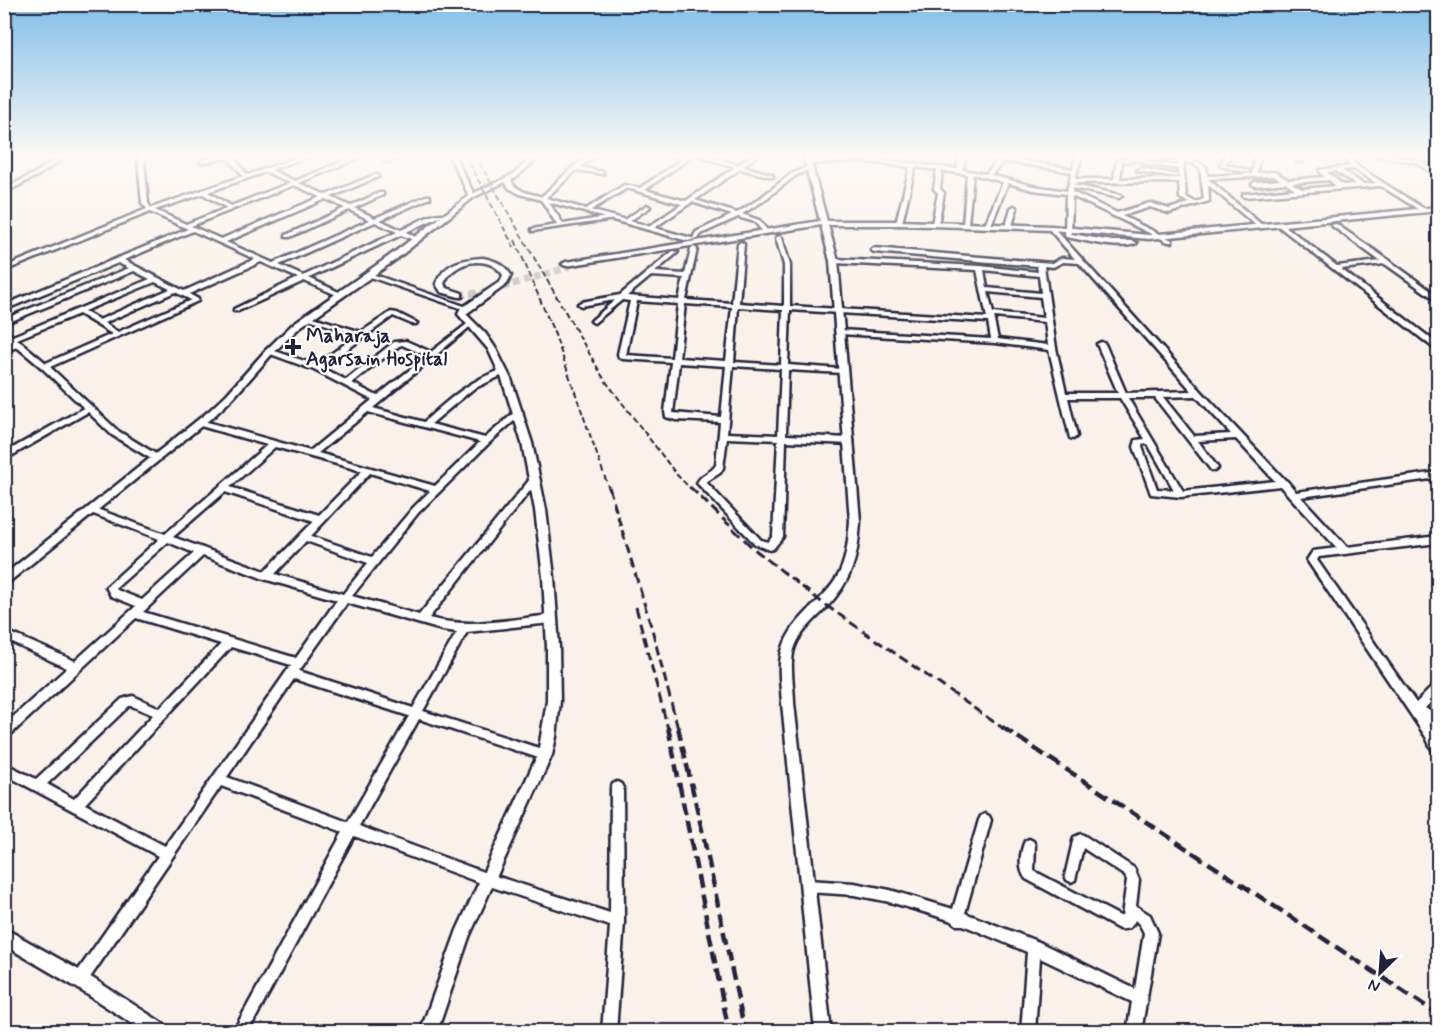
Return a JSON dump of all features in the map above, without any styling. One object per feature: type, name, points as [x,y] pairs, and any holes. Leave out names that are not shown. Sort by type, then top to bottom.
[{"type":"street","points":[[145,203],[150,210],[341,295]]},
{"type":"street","points":[[4,269],[169,203]]},
{"type":"street","points":[[223,203],[231,208]]},
{"type":"street","points":[[4,308],[118,260],[243,203]]},
{"type":"street","points":[[222,241],[311,203]]},
{"type":"street","points":[[339,203],[416,239]]},
{"type":"street","points":[[288,236],[360,203]]},
{"type":"street","points":[[273,265],[413,203]]},
{"type":"street","points":[[4,582],[200,423],[230,396],[269,352],[308,317],[369,275],[462,203]]},
{"type":"street","points":[[546,203],[561,226]]},
{"type":"street","points":[[559,203],[693,238]]},
{"type":"street","points":[[586,211],[598,203]]},
{"type":"street","points":[[652,227],[687,203]]},
{"type":"street","points":[[694,203],[738,214],[760,223],[764,230]]},
{"type":"street","points":[[693,238],[698,233],[755,203]]},
{"type":"street","points":[[818,203],[834,261],[855,521],[850,565],[835,593],[799,629],[788,649],[788,703],[824,1032]]},
{"type":"street","points":[[899,223],[904,203]]},
{"type":"street","points":[[934,224],[939,203]]},
{"type":"street","points":[[965,224],[967,203]]},
{"type":"street","points":[[988,225],[997,203]]},
{"type":"street","points":[[1068,232],[1069,203]]},
{"type":"street","points":[[1098,203],[1170,241]]},
{"type":"street","points":[[1118,215],[1150,205],[1169,211],[1193,203]]},
{"type":"street","points":[[1233,203],[1260,226]]},
{"type":"street","points":[[1413,203],[1423,210]]},
{"type":"street","points":[[626,221],[646,207]]},
{"type":"street","points":[[1010,226],[1014,208]]},
{"type":"street","points":[[568,265],[824,225],[965,224],[1125,237],[1161,236],[1438,209]]},
{"type":"street","points":[[236,310],[439,215],[446,216]]},
{"type":"street","points":[[1068,232],[1112,243],[1170,241],[1438,216]]},
{"type":"street","points":[[534,231],[613,218]]},
{"type":"street","points":[[1279,224],[1438,347]]},
{"type":"street","points":[[824,225],[1053,230],[1198,393],[1344,550]]},
{"type":"street","points":[[1334,225],[1438,299]]},
{"type":"street","points":[[764,230],[792,230],[779,238],[694,249],[573,270],[565,270],[558,265],[566,260],[693,238],[764,230]]},
{"type":"street","points":[[741,244],[720,468],[704,478],[702,486],[764,546],[770,546],[778,537],[788,272],[779,238]]},
{"type":"street","points":[[694,249],[682,302],[669,415],[723,420]]},
{"type":"street","points":[[874,250],[1057,265],[1062,260],[1081,261]]},
{"type":"street","points":[[594,321],[675,252]]},
{"type":"street","points":[[98,322],[261,259]]},
{"type":"street","points":[[45,366],[196,300],[118,260]]},
{"type":"street","points":[[428,1032],[462,935],[545,755],[550,736],[555,674],[547,557],[534,480],[519,413],[483,335],[462,314],[465,309],[504,282],[507,278],[506,270],[501,265],[487,261],[458,265],[443,274],[440,284],[444,290],[462,293]]},
{"type":"street","points":[[834,261],[980,267],[1041,274]]},
{"type":"street","points":[[1335,267],[1388,262]]},
{"type":"street","points":[[1040,263],[1052,348],[1073,436]]},
{"type":"street","points":[[980,267],[995,341]]},
{"type":"street","points":[[4,322],[135,268]]},
{"type":"street","points":[[649,274],[688,276]]},
{"type":"street","points":[[369,275],[465,309]]},
{"type":"street","points":[[4,351],[15,342],[79,311],[156,279]]},
{"type":"street","points":[[986,290],[1044,295]]},
{"type":"street","points":[[581,304],[620,297],[838,311],[1048,320]]},
{"type":"street","points":[[634,299],[622,356],[626,358],[842,371]]},
{"type":"street","points":[[79,311],[117,334]]},
{"type":"street","points":[[317,368],[392,313],[414,323]]},
{"type":"street","points":[[308,317],[363,335]]},
{"type":"street","points":[[312,454],[471,323]]},
{"type":"street","points":[[4,332],[45,366],[115,434],[156,458]]},
{"type":"street","points":[[840,332],[995,341],[1052,348]]},
{"type":"street","points":[[348,382],[397,344],[403,343],[431,355]]},
{"type":"street","points":[[1101,344],[1123,396],[1181,494]]},
{"type":"street","points":[[269,352],[317,368],[378,399]]},
{"type":"street","points":[[426,424],[465,389],[482,379],[502,372]]},
{"type":"street","points":[[1063,395],[1158,396],[1198,393]]},
{"type":"street","points":[[1158,396],[1214,468]]},
{"type":"street","points":[[366,408],[486,441]]},
{"type":"street","points":[[4,457],[88,409]]},
{"type":"street","points":[[80,980],[344,598],[436,489],[519,413]]},
{"type":"street","points":[[200,423],[436,489]]},
{"type":"street","points":[[722,435],[849,441]]},
{"type":"street","points":[[1193,439],[1239,436]]},
{"type":"street","points":[[1150,441],[1137,444],[1151,489],[1158,493],[1181,494],[1284,483]]},
{"type":"street","points":[[144,604],[114,593],[111,587],[274,443]]},
{"type":"street","points":[[267,576],[368,470]]},
{"type":"street","points":[[1295,495],[1438,475]]},
{"type":"street","points":[[421,620],[534,480]]},
{"type":"street","points":[[223,488],[320,519]]},
{"type":"street","points":[[91,510],[200,553],[267,576],[421,620],[464,628],[551,619]]},
{"type":"street","points":[[303,537],[373,561]]},
{"type":"street","points":[[1438,539],[1316,554],[1312,560],[1413,708],[1438,750]]},
{"type":"street","points":[[4,733],[200,553]]},
{"type":"street","points":[[134,613],[298,663]]},
{"type":"street","points":[[240,1032],[464,628]]},
{"type":"street","points":[[4,634],[76,667]]},
{"type":"street","points":[[75,806],[228,642]]},
{"type":"street","points":[[291,673],[545,755]]},
{"type":"street","points":[[1413,708],[1438,688]]},
{"type":"street","points":[[37,786],[126,702],[133,701],[161,714]]},
{"type":"street","points":[[1413,708],[1438,721]]},
{"type":"street","points":[[4,768],[167,854]]},
{"type":"street","points":[[218,779],[486,879],[617,922]]},
{"type":"street","points":[[609,1032],[617,922],[617,788]]},
{"type":"street","points":[[957,918],[985,820]]},
{"type":"street","points":[[1029,845],[1026,872],[1119,922],[1125,924],[1128,921],[1133,876],[1081,840],[1078,841],[1071,876]]},
{"type":"street","points":[[808,886],[853,889],[903,899],[1034,947],[1139,998]]},
{"type":"street","points":[[1130,909],[1145,920],[1151,933],[1134,1032]]},
{"type":"street","points":[[4,936],[80,980],[161,1032]]},
{"type":"street","points":[[1028,1032],[1034,947]]},
{"type":"street","points":[[1378,1032],[1388,1032]]},
{"type":"tunnel","points":[[459,295],[487,292],[569,267]]},
{"type":"railway","points":[[491,203],[515,249]]},
{"type":"railway","points":[[503,203],[604,379],[677,475],[691,489]]},
{"type":"railway","points":[[515,240],[555,335],[609,489]]},
{"type":"railway","points":[[609,487],[652,629],[678,729]]},
{"type":"railway","points":[[690,487],[754,549],[824,604],[1004,729]]},
{"type":"railway","points":[[636,607],[668,729]]},
{"type":"railway","points":[[668,727],[729,1032]]},
{"type":"railway","points":[[678,727],[745,1032]]},
{"type":"railway","points":[[1002,727],[1438,1014]]},
{"type":"place","name":"Maharaja Agarsain Hospital","points":[[293,347]]}]
